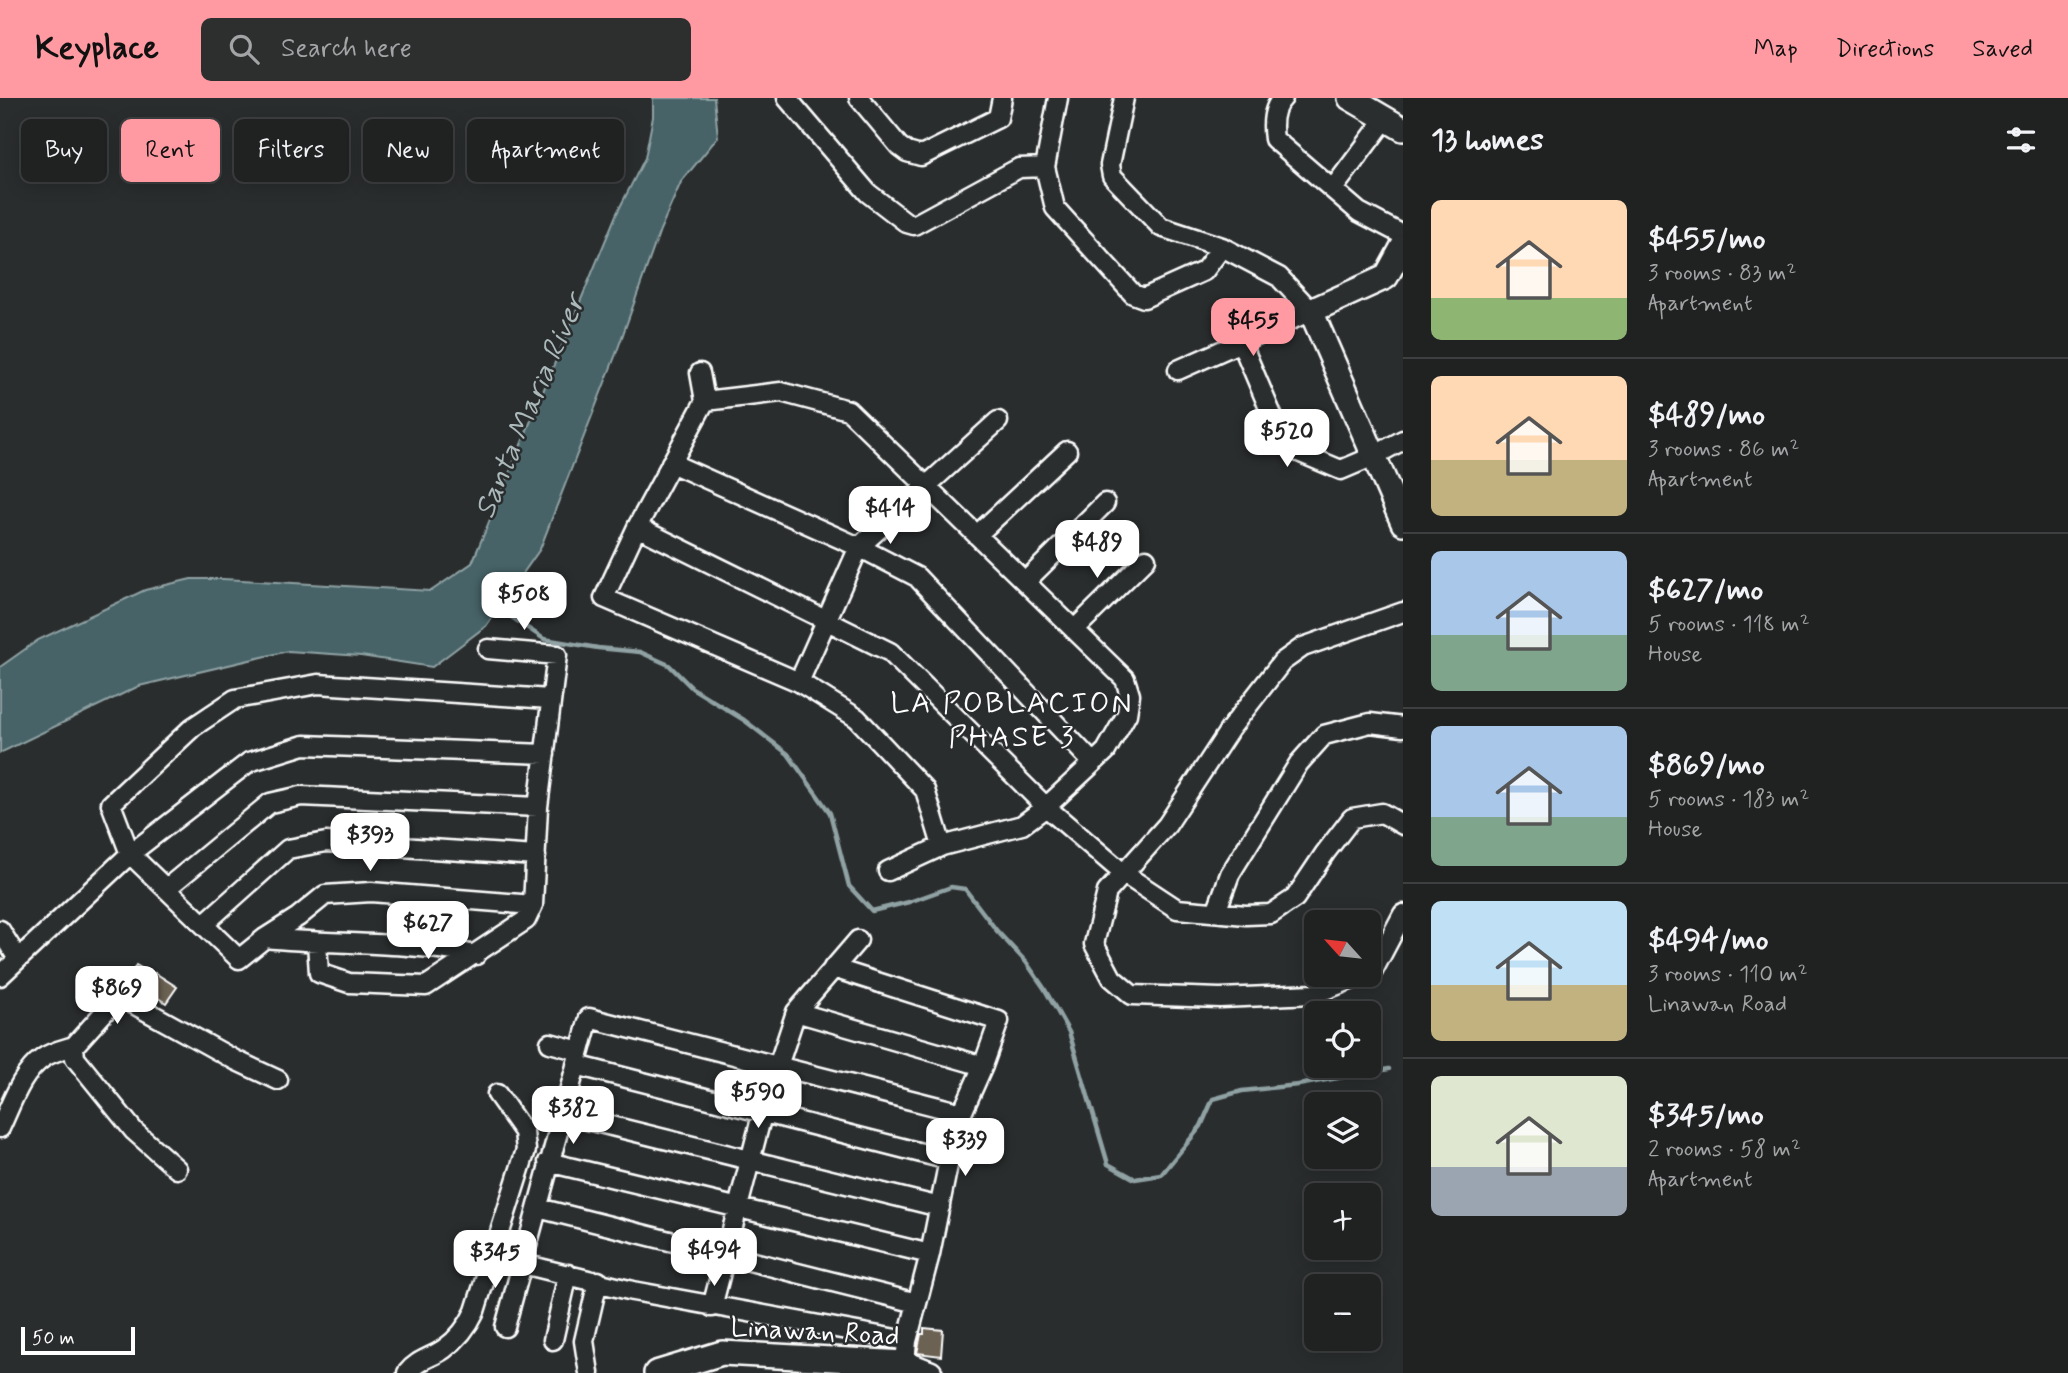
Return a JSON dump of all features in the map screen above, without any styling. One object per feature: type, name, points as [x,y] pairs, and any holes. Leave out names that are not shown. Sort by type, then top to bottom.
[{"type":"street","points":[[787,98],[868,193],[907,223],[914,225],[1019,168],[1045,167]]},
{"type":"street","points":[[859,98],[899,146],[920,156],[998,118],[1002,98]]},
{"type":"street","points":[[1058,98],[1045,167],[1055,208],[1133,294],[1144,298],[1204,271],[1222,247]]},
{"type":"street","points":[[1124,98],[1110,165],[1112,176],[1161,226],[1222,247],[1279,277],[1311,312],[1403,523]]},
{"type":"street","points":[[1283,98],[1278,102],[1272,123],[1274,139],[1359,212],[1403,235]]},
{"type":"street","points":[[1333,190],[1394,124],[1350,98]]},
{"type":"street","points":[[1178,370],[1386,277],[1403,246]]},
{"type":"street","points":[[1241,342],[1276,427],[1296,452],[1341,470],[1403,440]]},
{"type":"street","points":[[700,373],[705,401],[637,527],[604,598],[799,682],[857,718],[925,790],[942,846]]},
{"type":"street","points":[[705,401],[781,392],[848,410],[1125,679],[1130,695],[1127,714],[1106,751],[1046,807],[1022,825],[942,846],[888,872]]},
{"type":"street","points":[[799,682],[859,547],[998,421]]},
{"type":"street","points":[[977,535],[1067,451]]},
{"type":"street","points":[[671,463],[859,547],[917,577],[1093,763]]},
{"type":"street","points":[[1025,582],[1105,503]]},
{"type":"street","points":[[637,527],[890,652],[1046,807],[1124,874],[1177,908],[1246,915],[1271,914],[1295,898],[1352,818],[1382,813],[1403,825]]},
{"type":"street","points":[[1074,630],[1146,559]]},
{"type":"street","points":[[1332,987],[1314,994],[1220,998],[1132,995],[1112,978],[1094,944],[1107,892],[1167,825],[1230,729],[1282,662],[1303,647],[1403,612]]},
{"type":"street","points":[[317,943],[318,973],[349,983],[426,986],[526,920],[533,905],[538,807],[557,655],[488,649]]},
{"type":"street","points":[[533,905],[371,892],[325,895],[239,959],[130,854],[111,804],[193,726],[235,699],[318,684],[550,699]]},
{"type":"street","points":[[1216,912],[1230,874],[1299,762],[1324,735],[1370,723],[1403,727]]},
{"type":"street","points":[[0,976],[130,854],[250,762],[304,745],[545,754]]},
{"type":"street","points":[[167,888],[270,803],[301,796],[538,807]]},
{"type":"street","points":[[204,924],[288,849],[326,842],[536,856]]},
{"type":"street","points":[[1381,956],[1403,914]]},
{"type":"street","points":[[0,930],[18,959]]},
{"type":"street","points":[[265,938],[317,943],[436,947],[476,955]]},
{"type":"street","points":[[712,1307],[763,1111],[796,1012],[858,940]]},
{"type":"street","points":[[523,1264],[906,1352],[962,1113],[984,1066],[999,1021],[833,968]]},
{"type":"street","points":[[0,1128],[22,1082],[34,1066],[44,1057],[74,1046],[119,996],[235,1060],[278,1080]]},
{"type":"street","points":[[796,1012],[984,1066]]},
{"type":"street","points":[[505,1327],[589,1018],[962,1113]]},
{"type":"street","points":[[550,1043],[578,1058],[949,1160]]},
{"type":"street","points":[[74,1046],[75,1058],[134,1131],[177,1169]]},
{"type":"street","points":[[408,1373],[414,1364],[444,1349],[468,1326],[475,1311],[526,1150],[524,1132],[497,1094]]},
{"type":"street","points":[[563,1114],[940,1207]]},
{"type":"street","points":[[548,1162],[930,1254]]},
{"type":"street","points":[[538,1208],[917,1303]]},
{"type":"street","points":[[553,1340],[568,1274]]},
{"type":"street","points":[[589,1373],[584,1340],[598,1281]]},
{"type":"street","name":"Linawan Road","points":[[656,1373],[722,1353],[906,1352],[930,1373]]},
{"type":"water","points":[[653,98],[714,98],[718,137],[681,182],[660,230],[616,354],[540,549],[486,626],[432,667],[361,656],[288,651],[139,686],[0,753],[0,667],[38,640],[145,590],[191,579],[223,579],[431,591],[472,563],[616,215],[645,158],[653,117]]},
{"type":"building","points":[[136,965],[177,987],[166,1003],[142,988],[139,994],[129,989],[131,984],[127,982]]},
{"type":"building","points":[[924,1328],[943,1330],[941,1356],[917,1353]]},
{"type":"waterway","points":[[495,606],[544,639],[640,652],[669,665],[692,688],[744,720],[788,754],[830,813],[849,886],[872,911],[909,902],[951,887],[965,889],[997,931],[1026,962],[1044,988],[1069,1032],[1108,1164],[1135,1179],[1161,1175],[1201,1126],[1213,1099],[1242,1091],[1298,1085],[1389,1069]]},
{"type":"district","name":"LA POBLACION PHASE 3","points":[[1012,719]]},
{"type":"water label","name":"Santa Maria River","points":[[529,406]]}]
